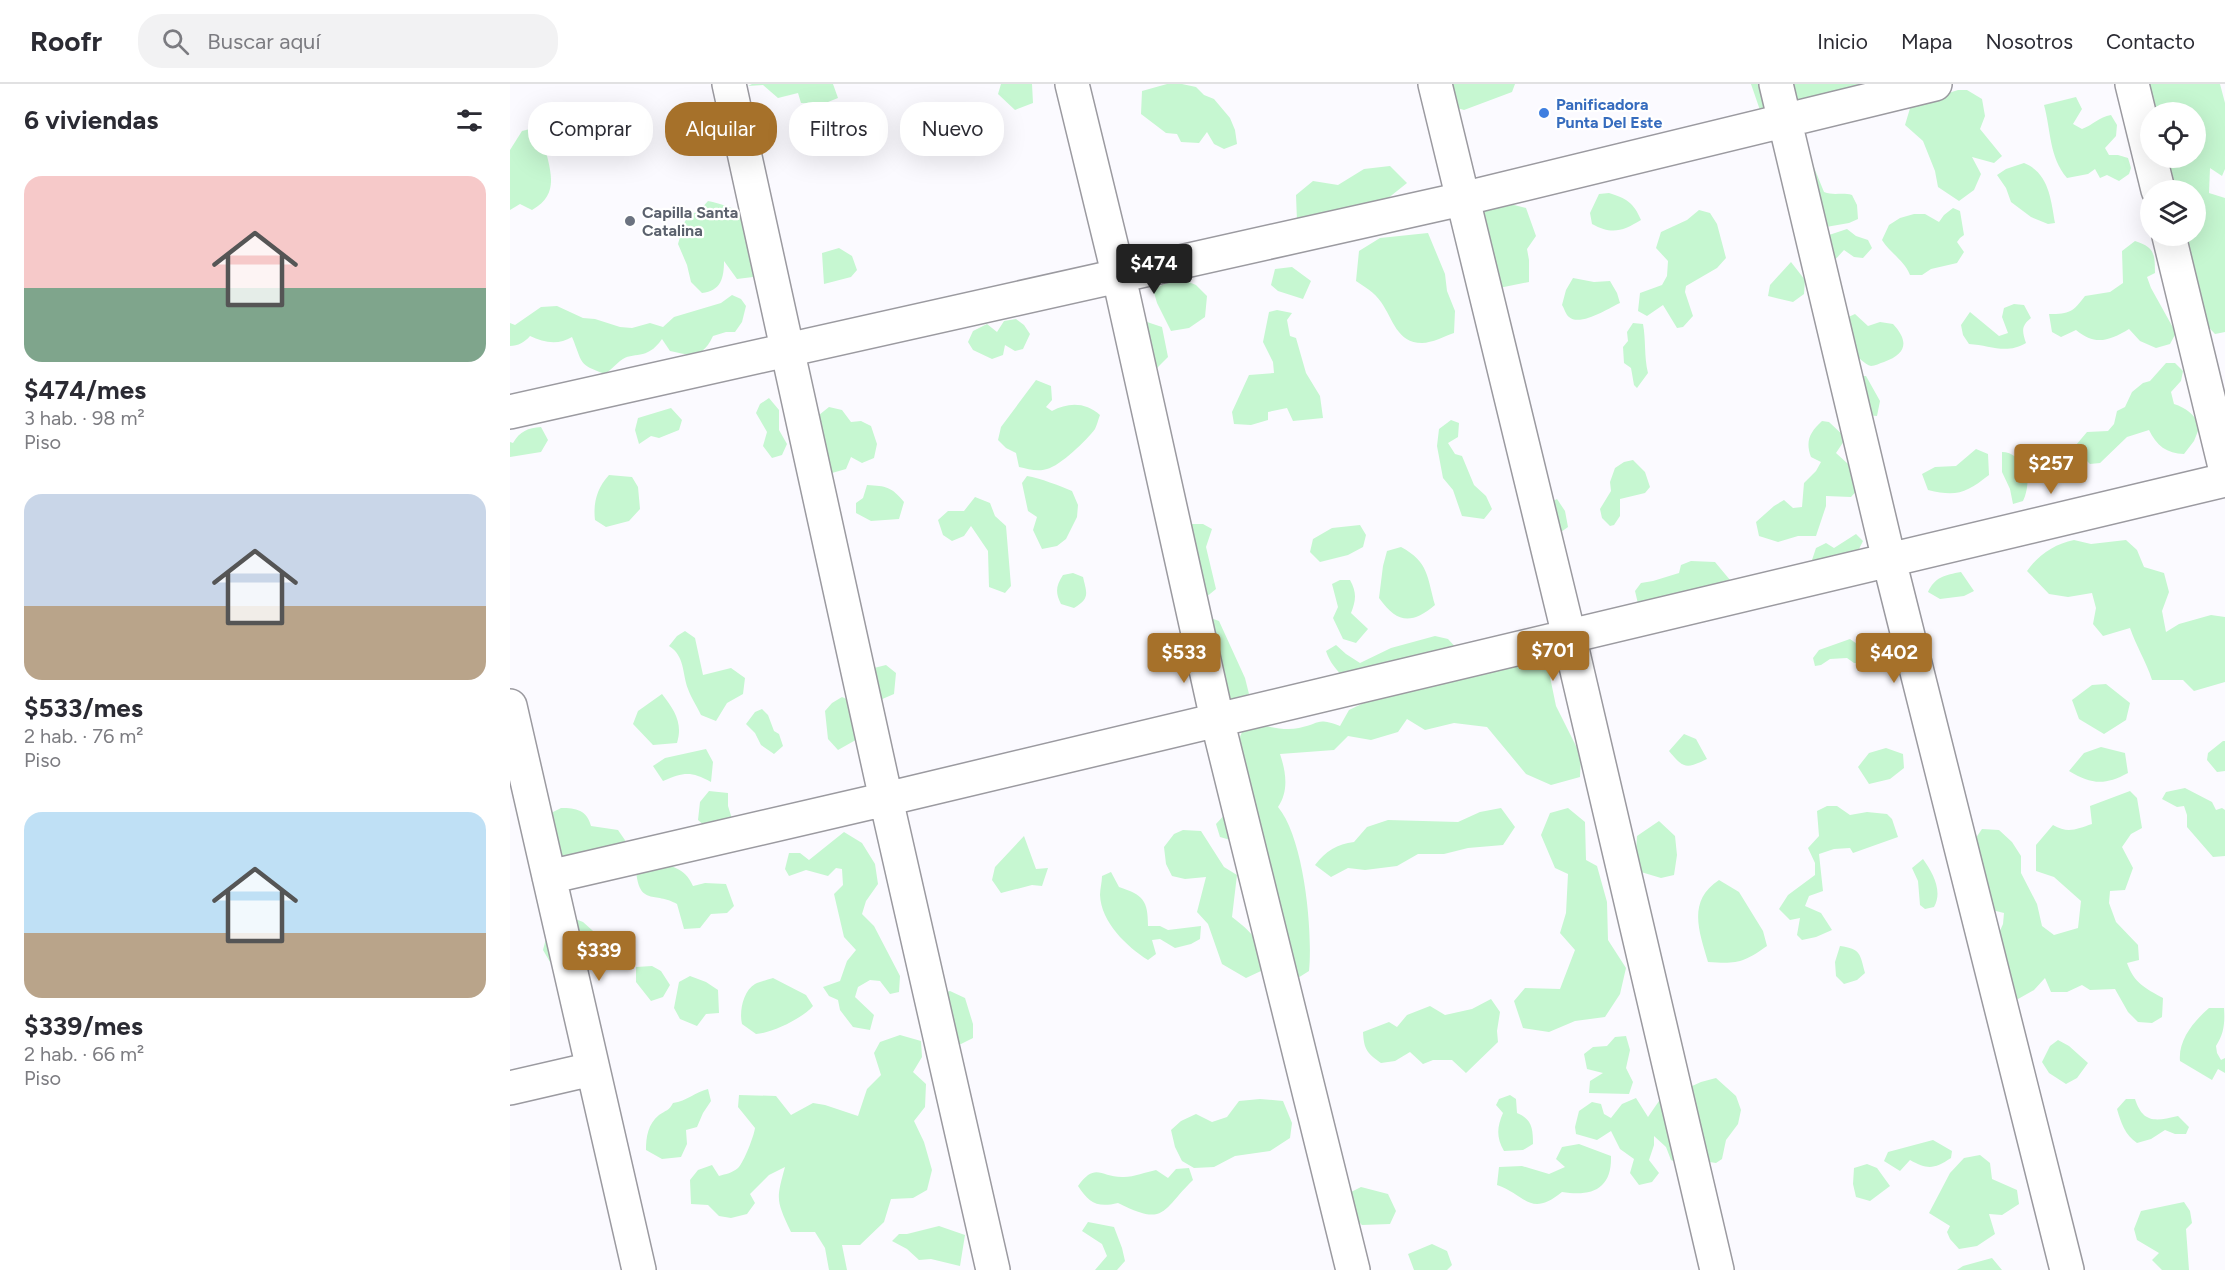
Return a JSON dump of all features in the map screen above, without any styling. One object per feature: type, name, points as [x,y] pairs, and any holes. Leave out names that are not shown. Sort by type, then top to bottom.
[{"type":"street","points":[[729,84],[886,799],[993,1270]]},
{"type":"street","points":[[1072,84],[1119,277],[1217,719],[1353,1270]]},
{"type":"street","points":[[1435,84],[1569,636],[1717,1270]]},
{"type":"street","points":[[1776,84],[1889,560],[2067,1270]]},
{"type":"street","points":[[510,412],[1462,199],[1935,84]]},
{"type":"street","points":[[2132,84],[2156,180]]},
{"type":"street","points":[[2171,246],[2225,467]]},
{"type":"street","points":[[549,877],[2225,480]]},
{"type":"street","points":[[510,706],[514,749],[549,877],[639,1270]]},
{"type":"street","points":[[510,1088],[592,1069]]},
{"type":"green space","points":[[752,84],[833,84],[838,98],[828,102],[801,102],[798,93],[778,98],[763,85],[748,86]]},
{"type":"green space","points":[[1001,84],[1032,84],[1033,103],[1015,110],[998,94]]},
{"type":"green space","points":[[1167,84],[1196,87],[1204,95],[1214,99],[1230,118],[1237,144],[1224,149],[1214,144],[1207,132],[1199,143],[1181,142],[1177,134],[1166,133],[1141,114],[1142,91]]},
{"type":"green space","points":[[1435,84],[1515,84],[1512,92],[1464,110],[1441,103]]},
{"type":"green space","points":[[1751,84],[1894,84],[1762,116]]},
{"type":"green space","points":[[2140,84],[2220,84],[2225,103],[2225,169],[2222,176],[2210,168],[2209,193],[2225,198],[2225,332],[2215,334],[2200,318],[2173,246],[2206,246],[2206,180],[2162,180],[2162,168],[2206,168],[2206,102],[2148,102]]},
{"type":"green space","points":[[1958,90],[1967,90],[1982,99],[1985,116],[1980,129],[2002,156],[1994,163],[1972,157],[1981,174],[1974,190],[1959,201],[1938,187],[1935,171],[1923,141],[1905,125],[1911,105]]},
{"type":"green space","points":[[2076,97],[2082,109],[2073,124],[2082,129],[2111,115],[2117,125],[2116,136],[2105,148],[2109,155],[2128,158],[2131,168],[2129,174],[2119,181],[2107,175],[2100,178],[2095,169],[2088,174],[2067,178],[2061,170],[2054,152],[2044,105]]},
{"type":"green space","points":[[528,130],[528,156],[547,156],[551,178],[550,187],[548,196],[532,210],[520,204],[510,210],[510,150],[522,131]]},
{"type":"green space","points":[[1805,162],[1813,165],[1824,192],[1852,195],[1857,205],[1858,219],[1826,227]]},
{"type":"green space","points":[[2024,163],[2039,173],[2044,180],[2055,223],[2048,224],[2031,217],[2011,202],[2006,188],[1997,175],[2006,169]]},
{"type":"green space","points":[[1390,166],[1407,183],[1387,199],[1297,221],[1296,195],[1313,181],[1338,185],[1364,169]]},
{"type":"green space","points":[[1609,193],[1629,202],[1641,220],[1629,227],[1617,230],[1606,230],[1592,224],[1590,213],[1599,194]]},
{"type":"green space","points":[[708,201],[743,211],[757,270],[753,277],[737,279],[724,261],[720,283],[713,290],[702,293],[691,282],[678,244],[684,223],[689,215],[699,211]]},
{"type":"green space","points":[[1510,204],[1526,208],[1536,236],[1527,249],[1529,282],[1494,289],[1476,212]]},
{"type":"green space","points":[[1953,208],[1960,211],[1964,235],[1957,242],[1964,252],[1957,263],[1931,269],[1922,275],[1910,275],[1882,240],[1889,225],[1900,218],[1914,214],[1925,214],[1939,222]]},
{"type":"green space","points":[[1699,210],[1710,213],[1717,224],[1726,258],[1717,268],[1686,286],[1685,292],[1693,316],[1683,327],[1677,328],[1663,305],[1647,316],[1638,311],[1640,293],[1662,285],[1667,276],[1668,261],[1656,248],[1661,232],[1687,220]]},
{"type":"green space","points":[[1847,229],[1856,236],[1868,240],[1872,248],[1863,258],[1854,257],[1844,250],[1833,262],[1820,238]]},
{"type":"green space","points":[[1428,233],[1445,274],[1447,291],[1455,311],[1454,333],[1422,343],[1414,342],[1401,335],[1378,298],[1356,281],[1359,251],[1380,238]]},
{"type":"green space","points":[[2135,241],[2140,243],[2140,246],[2150,248],[2155,260],[2155,273],[2147,277],[2176,333],[2170,344],[2156,348],[2140,341],[2129,329],[2102,340],[2089,338],[2076,330],[2061,337],[2052,332],[2049,314],[2070,311],[2085,296],[2110,292],[2123,283],[2122,251]]},
{"type":"green space","points":[[839,248],[852,256],[857,270],[851,277],[824,284],[822,253]]},
{"type":"green space","points":[[1791,262],[1805,280],[1804,294],[1793,302],[1768,296],[1770,285]]},
{"type":"green space","points":[[1292,267],[1311,281],[1303,299],[1278,291],[1271,285],[1275,269]]},
{"type":"green space","points":[[1179,278],[1196,285],[1207,296],[1205,317],[1189,328],[1171,331],[1157,303],[1153,289]]},
{"type":"green space","points":[[1573,278],[1594,282],[1610,281],[1620,303],[1580,320],[1569,317],[1562,305],[1566,290]]},
{"type":"green space","points":[[732,295],[741,299],[746,306],[742,322],[735,332],[713,336],[705,349],[696,354],[670,351],[662,339],[651,351],[625,358],[605,374],[582,362],[572,337],[551,342],[530,336],[521,343],[510,346],[510,323],[515,325],[541,307],[557,306],[583,318],[595,319],[620,327],[632,328],[650,323],[663,327],[674,317],[721,303]]},
{"type":"green space","points":[[2014,304],[2024,305],[2031,318],[2023,329],[2026,343],[2019,347],[2005,349],[1969,344],[1963,335],[1961,325],[1970,312],[1999,336],[2008,333],[2002,317],[2004,308]]},
{"type":"green space","points":[[1277,310],[1292,313],[1287,320],[1290,336],[1296,338],[1306,373],[1320,396],[1323,418],[1293,421],[1287,408],[1268,412],[1268,420],[1251,425],[1234,424],[1232,412],[1249,375],[1274,373],[1273,362],[1263,342],[1269,312]]},
{"type":"green space","points":[[1855,314],[1868,326],[1880,322],[1893,324],[1902,336],[1901,351],[1892,359],[1874,366],[1863,362],[1851,348],[1844,319]]},
{"type":"green space","points":[[1016,319],[1030,334],[1023,349],[1015,351],[1005,345],[1003,355],[992,359],[973,350],[968,342],[973,331],[987,324],[997,332],[1004,321]]},
{"type":"green space","points":[[1144,321],[1162,327],[1168,357],[1152,373]]},
{"type":"green space","points":[[1633,323],[1643,324],[1648,373],[1637,388],[1634,385],[1631,368],[1624,363],[1623,347],[1628,341],[1627,332]]},
{"type":"green space","points":[[2166,363],[2175,363],[2183,371],[2181,381],[2171,392],[2174,404],[2189,412],[2200,426],[2194,441],[2184,454],[2172,452],[2159,444],[2149,430],[2127,437],[2100,463],[2090,464],[2081,455],[2076,445],[2087,432],[2108,431],[2114,424],[2117,411],[2125,407],[2132,392],[2143,383],[2150,381]]},
{"type":"green space","points":[[1859,376],[1866,376],[1880,401],[1877,416],[1864,415]]},
{"type":"green space","points":[[1036,380],[1051,386],[1052,400],[1046,407],[1052,411],[1064,406],[1077,405],[1089,408],[1100,415],[1095,429],[1080,446],[1059,463],[1040,470],[1019,467],[1016,453],[1006,448],[998,440],[1001,427]]},
{"type":"green space","points":[[769,398],[779,410],[779,430],[787,444],[782,455],[772,458],[763,446],[767,432],[756,413],[760,404]]},
{"type":"green space","points":[[829,407],[842,410],[851,422],[861,421],[871,426],[877,444],[874,458],[862,463],[851,457],[846,469],[832,473],[823,469],[819,415]]},
{"type":"green space","points":[[671,408],[682,420],[679,430],[659,438],[651,436],[639,444],[635,430],[638,418]]},
{"type":"green space","points":[[1451,420],[1459,423],[1458,437],[1448,443],[1455,454],[1462,456],[1474,485],[1486,496],[1492,509],[1484,519],[1462,516],[1453,490],[1443,478],[1437,446],[1439,429]]},
{"type":"green space","points":[[1822,421],[1829,422],[1846,438],[1836,453],[1858,473],[1860,487],[1851,497],[1826,496],[1826,506],[1816,536],[1798,536],[1778,542],[1759,536],[1756,522],[1774,506],[1784,500],[1793,508],[1802,507],[1804,483],[1821,462],[1811,457],[1808,446],[1814,429]]},
{"type":"green space","points":[[541,427],[548,440],[541,452],[510,457],[510,442],[513,443],[525,431]]},
{"type":"green space","points":[[1976,449],[1988,454],[1989,475],[1961,492],[1947,493],[1928,490],[1922,474],[1935,467],[1956,466]]},
{"type":"green space","points":[[2002,452],[2025,460],[2030,470],[2023,501],[2013,504],[2010,489],[2002,472]]},
{"type":"green space","points":[[1633,460],[1645,472],[1650,487],[1645,493],[1620,499],[1620,516],[1614,525],[1610,526],[1602,518],[1600,509],[1611,491],[1610,482],[1615,468],[1624,462]]},
{"type":"green space","points":[[609,475],[632,477],[638,487],[640,509],[629,521],[606,527],[595,520],[595,508],[599,490]]},
{"type":"green space","points":[[1027,476],[1072,491],[1078,505],[1077,517],[1066,539],[1057,546],[1042,549],[1033,530],[1037,517],[1028,511],[1022,483]]},
{"type":"green space","points":[[867,485],[888,488],[900,497],[904,502],[899,519],[871,521],[856,513],[856,503],[863,498]]},
{"type":"green space","points":[[975,497],[990,503],[995,516],[1006,526],[1011,586],[1005,593],[989,587],[988,551],[971,526],[964,536],[952,541],[943,535],[938,520],[948,511],[964,511]]},
{"type":"green space","points":[[1557,499],[1565,511],[1568,527],[1554,537],[1545,505]]},
{"type":"green space","points":[[1185,524],[1203,524],[1212,529],[1206,547],[1216,589],[1205,598]]},
{"type":"green space","points":[[1360,525],[1366,535],[1363,547],[1348,555],[1320,562],[1310,552],[1313,539],[1332,528]]},
{"type":"green space","points":[[1856,534],[1863,541],[1857,553],[1810,566],[1816,548],[1826,543],[1834,548]]},
{"type":"green space","points":[[2074,540],[2091,544],[2126,540],[2137,550],[2144,567],[2164,573],[2169,592],[2162,611],[2166,632],[2179,624],[2211,615],[2225,617],[2225,682],[2194,691],[2183,680],[2152,680],[2130,628],[2103,636],[2093,624],[2096,608],[2092,593],[2068,597],[2049,594],[2027,571],[2048,551]]},
{"type":"green space","points":[[1401,547],[1417,558],[1426,571],[1435,605],[1419,616],[1411,618],[1398,616],[1379,598],[1387,551]]},
{"type":"green space","points":[[1691,561],[1715,562],[1730,580],[1725,587],[1639,608],[1635,591],[1641,583],[1679,573],[1681,565]]},
{"type":"green space","points":[[1961,572],[1974,591],[1964,596],[1940,599],[1928,592],[1941,578]]},
{"type":"green space","points":[[1073,573],[1083,577],[1086,592],[1083,601],[1074,608],[1061,604],[1057,592],[1063,575]]},
{"type":"green space","points":[[1340,580],[1350,580],[1355,596],[1351,613],[1368,629],[1356,643],[1343,639],[1333,618],[1338,607],[1332,584]]},
{"type":"green space","points":[[1205,616],[1219,621],[1245,678],[1249,694],[1230,702]]},
{"type":"green space","points":[[685,631],[695,638],[703,675],[731,668],[745,678],[743,694],[727,703],[716,721],[701,715],[688,689],[678,655],[669,646],[677,636]]},
{"type":"green space","points":[[1435,636],[1448,639],[1460,652],[1530,652],[1549,672],[1556,706],[1581,756],[1580,777],[1551,785],[1526,774],[1487,727],[1454,723],[1425,730],[1407,719],[1398,732],[1371,740],[1348,736],[1334,750],[1280,754],[1284,768],[1285,788],[1278,807],[1287,821],[1300,862],[1310,933],[1309,971],[1293,981],[1234,841],[1220,837],[1216,824],[1228,811],[1234,751],[1242,732],[1256,724],[1288,729],[1322,722],[1340,726],[1349,710],[1372,699],[1345,678],[1329,659],[1326,651],[1336,645],[1360,663],[1391,648]]},
{"type":"green space","points":[[1850,639],[1860,646],[1862,663],[1854,663],[1847,658],[1830,659],[1815,666],[1813,658],[1819,650]]},
{"type":"green space","points":[[886,665],[896,673],[894,694],[880,700],[870,669]]},
{"type":"green space","points":[[2106,684],[2130,703],[2126,720],[2104,734],[2079,719],[2072,700],[2092,685]]},
{"type":"green space","points":[[662,694],[677,717],[679,736],[677,743],[653,745],[633,724],[638,711]]},
{"type":"green space","points":[[842,697],[853,702],[861,737],[838,750],[828,739],[825,711]]},
{"type":"green space","points":[[762,709],[768,715],[774,731],[779,734],[783,746],[774,754],[761,745],[755,733],[746,724],[755,712]]},
{"type":"green space","points":[[1684,734],[1696,739],[1707,759],[1686,766],[1674,757],[1669,751]]},
{"type":"green space","points":[[2225,741],[2225,771],[2217,772],[2207,760],[2208,753]]},
{"type":"green space","points":[[2101,747],[2125,753],[2128,773],[2112,780],[2098,782],[2084,779],[2069,771],[2084,753]]},
{"type":"green space","points":[[1886,748],[1903,754],[1904,768],[1890,779],[1869,784],[1858,767],[1869,753]]},
{"type":"green space","points":[[706,749],[713,762],[711,782],[693,774],[663,781],[653,766],[665,758]]},
{"type":"green space","points":[[2185,788],[2212,802],[2216,810],[2222,808],[2225,810],[2225,856],[2213,857],[2187,827],[2184,806],[2177,807],[2162,799],[2166,792]]},
{"type":"green space","points":[[709,791],[728,793],[728,806],[733,822],[706,827],[698,820],[700,802]]},
{"type":"green space","points":[[2130,791],[2137,798],[2142,828],[2131,834],[2122,847],[2133,868],[2125,890],[2110,891],[2109,903],[2116,922],[2138,945],[2139,960],[2127,963],[2130,970],[2141,984],[2163,998],[2162,1017],[2152,1023],[2138,1022],[2128,1012],[2115,989],[2090,990],[2082,985],[2067,992],[2051,992],[2045,978],[2034,990],[2018,999],[2008,990],[1996,940],[2003,924],[2004,913],[1988,909],[1971,845],[1982,829],[1999,830],[2012,842],[2021,856],[2021,873],[2037,904],[2042,926],[2054,935],[2078,928],[2081,901],[2054,877],[2036,871],[2036,845],[2053,825],[2068,830],[2092,824],[2090,806]]},
{"type":"green space","points":[[1827,806],[1837,806],[1850,815],[1867,812],[1887,814],[1892,819],[1898,837],[1853,853],[1850,848],[1834,849],[1819,854],[1823,891],[1809,896],[1805,906],[1821,913],[1832,930],[1802,940],[1797,935],[1800,918],[1790,920],[1779,909],[1788,895],[1815,875],[1815,863],[1808,848],[1819,836],[1817,811]]},
{"type":"green space","points":[[561,808],[584,813],[591,826],[618,830],[629,846],[561,863],[547,815]]},
{"type":"green space","points":[[1501,808],[1515,827],[1503,845],[1468,848],[1444,854],[1418,854],[1397,866],[1365,870],[1348,868],[1331,877],[1315,865],[1332,849],[1354,842],[1367,827],[1388,820],[1458,822],[1480,812]]},
{"type":"green space","points":[[1568,808],[1585,822],[1586,860],[1597,866],[1607,902],[1608,940],[1626,968],[1620,994],[1605,1017],[1575,1021],[1549,1032],[1523,1028],[1514,1001],[1525,988],[1560,989],[1575,950],[1560,933],[1566,913],[1568,874],[1555,868],[1541,835],[1550,813]]},
{"type":"green space","points":[[1659,821],[1675,836],[1677,855],[1674,875],[1661,878],[1641,872],[1636,852],[1637,836]]},
{"type":"green space","points":[[1183,830],[1201,831],[1224,867],[1237,875],[1232,917],[1251,934],[1258,945],[1261,971],[1246,978],[1222,964],[1208,924],[1197,912],[1206,877],[1185,879],[1172,876],[1166,864],[1164,847],[1174,834]]},
{"type":"green space","points":[[844,832],[862,843],[875,864],[878,884],[866,901],[862,914],[874,926],[900,976],[899,992],[890,994],[880,981],[870,980],[858,987],[855,997],[874,1015],[870,1030],[853,1027],[840,1010],[838,1000],[829,996],[823,987],[840,981],[847,961],[856,950],[844,937],[834,894],[843,885],[842,869],[836,868],[828,876],[806,870],[789,876],[785,869],[789,853],[800,853],[809,860]]},
{"type":"green space","points":[[1024,836],[1036,869],[1048,868],[1042,886],[1032,885],[1001,893],[992,880],[995,867]]},
{"type":"green space","points":[[1923,859],[1937,888],[1937,901],[1934,907],[1925,909],[1920,905],[1918,881],[1912,868]]},
{"type":"green space","points":[[652,863],[676,868],[686,875],[693,886],[705,883],[726,884],[734,906],[727,913],[711,914],[700,928],[684,929],[677,904],[644,894],[641,889],[636,870]]},
{"type":"green space","points":[[1111,872],[1119,887],[1139,896],[1145,904],[1148,926],[1160,926],[1168,930],[1201,926],[1200,939],[1175,948],[1160,939],[1152,940],[1156,954],[1148,960],[1140,955],[1116,933],[1101,905],[1102,876]]},
{"type":"green space","points":[[1719,880],[1739,892],[1763,931],[1767,946],[1739,961],[1708,962],[1701,939],[1699,907],[1709,888]]},
{"type":"green space","points":[[565,915],[583,922],[602,939],[594,955],[581,966],[550,962],[543,950],[549,927]]},
{"type":"green space","points":[[1840,946],[1856,951],[1865,973],[1857,980],[1844,984],[1836,976],[1835,962]]},
{"type":"green space","points":[[652,966],[661,971],[670,985],[663,997],[651,1001],[636,982],[636,967]]},
{"type":"green space","points":[[690,976],[718,990],[719,1013],[706,1014],[697,1026],[680,1019],[674,1008],[679,982]]},
{"type":"green space","points":[[773,978],[806,995],[813,1006],[787,1024],[756,1034],[742,1024],[743,1002],[751,987]]},
{"type":"green space","points":[[950,991],[965,998],[973,1024],[973,1038],[961,1044],[936,1048],[940,994]]},
{"type":"green space","points":[[1491,999],[1500,1012],[1498,1042],[1466,1073],[1452,1060],[1433,1060],[1423,1064],[1410,1052],[1395,1061],[1381,1063],[1369,1054],[1365,1047],[1363,1032],[1389,1022],[1397,1027],[1407,1015],[1430,1006],[1445,1015],[1472,1009]]},
{"type":"green space","points":[[2209,1008],[2224,1008],[2222,1033],[2216,1046],[2221,1060],[2225,1058],[2225,1073],[2218,1069],[2212,1080],[2180,1061],[2184,1038]]},
{"type":"green space","points":[[900,1035],[921,1041],[922,1057],[913,1072],[926,1084],[925,1107],[914,1121],[924,1142],[932,1170],[927,1190],[913,1198],[891,1199],[884,1222],[860,1245],[842,1245],[847,1270],[829,1270],[825,1248],[815,1232],[791,1232],[779,1200],[785,1167],[769,1175],[750,1194],[755,1203],[747,1214],[731,1218],[719,1216],[708,1205],[691,1204],[690,1180],[698,1170],[712,1165],[719,1176],[727,1174],[738,1168],[746,1155],[755,1128],[738,1107],[739,1095],[776,1096],[791,1115],[813,1103],[858,1116],[867,1089],[881,1075],[874,1053],[880,1042]]},
{"type":"green space","points":[[1626,1036],[1630,1050],[1626,1068],[1633,1082],[1629,1094],[1589,1093],[1590,1081],[1603,1073],[1587,1069],[1584,1054],[1593,1047],[1607,1046],[1615,1037]]},
{"type":"green space","points":[[2058,1040],[2069,1046],[2088,1063],[2077,1078],[2066,1084],[2049,1073],[2042,1062],[2050,1046]]},
{"type":"green space","points":[[1716,1078],[1736,1096],[1741,1110],[1738,1124],[1726,1140],[1722,1159],[1716,1163],[1703,1161],[1677,1163],[1671,1160],[1666,1147],[1654,1136],[1654,1145],[1649,1160],[1659,1173],[1652,1182],[1639,1185],[1630,1173],[1634,1159],[1620,1149],[1611,1131],[1597,1140],[1576,1134],[1575,1127],[1579,1111],[1592,1102],[1601,1104],[1604,1114],[1611,1118],[1622,1104],[1636,1098],[1648,1117],[1659,1101],[1701,1082]]},
{"type":"green space","points":[[708,1089],[711,1101],[697,1127],[686,1130],[687,1144],[681,1157],[662,1159],[646,1150],[648,1131],[652,1122],[659,1115],[669,1109],[673,1103]]},
{"type":"green space","points":[[1510,1095],[1516,1099],[1517,1113],[1529,1121],[1532,1129],[1533,1144],[1523,1150],[1504,1151],[1499,1137],[1503,1113],[1496,1105],[1499,1099]]},
{"type":"green space","points":[[1260,1099],[1283,1101],[1292,1123],[1290,1138],[1270,1151],[1235,1156],[1214,1167],[1194,1168],[1182,1161],[1175,1147],[1171,1130],[1181,1121],[1196,1114],[1212,1122],[1227,1117],[1239,1101]]},
{"type":"green space","points":[[2126,1099],[2135,1099],[2142,1113],[2151,1119],[2178,1116],[2189,1127],[2186,1134],[2175,1134],[2165,1130],[2151,1139],[2137,1143],[2124,1128],[2117,1109]]},
{"type":"green space","points":[[1933,1140],[1952,1151],[1951,1158],[1931,1167],[1910,1160],[1900,1171],[1884,1161],[1888,1152]]},
{"type":"green space","points":[[1579,1144],[1611,1156],[1608,1176],[1604,1183],[1591,1192],[1562,1192],[1551,1200],[1535,1204],[1497,1185],[1499,1167],[1522,1166],[1549,1174],[1565,1167],[1556,1159],[1562,1147]]},
{"type":"green space","points":[[1980,1155],[1990,1163],[1992,1179],[2017,1190],[2019,1204],[2002,1215],[1989,1214],[1995,1234],[1977,1246],[1959,1249],[1947,1232],[1950,1226],[1929,1213],[1950,1173],[1964,1158]]},
{"type":"green space","points":[[1867,1164],[1877,1168],[1890,1186],[1870,1201],[1856,1197],[1853,1184],[1854,1168]]},
{"type":"green space","points":[[1189,1168],[1193,1180],[1168,1207],[1154,1214],[1145,1214],[1118,1203],[1104,1205],[1094,1203],[1078,1186],[1084,1178],[1094,1172],[1124,1177],[1156,1170],[1168,1178],[1176,1169]]},
{"type":"green space","points":[[1361,1187],[1388,1194],[1396,1211],[1390,1224],[1362,1225],[1346,1210],[1351,1192]]},
{"type":"green space","points":[[2184,1202],[2190,1211],[2192,1223],[2186,1229],[2189,1270],[2162,1270],[2152,1260],[2159,1253],[2137,1240],[2134,1229],[2141,1211]]},
{"type":"green space","points":[[1088,1222],[1114,1227],[1125,1261],[1117,1270],[1095,1270],[1107,1256],[1102,1244],[1082,1231]]},
{"type":"green space","points":[[939,1226],[965,1235],[960,1266],[931,1259],[919,1260],[907,1249],[892,1241],[899,1234]]},
{"type":"green space","points":[[1432,1244],[1447,1251],[1452,1265],[1447,1270],[1414,1270],[1408,1254]]},
{"type":"green space","points":[[1992,1258],[2002,1270],[1957,1270],[1963,1266]]},
{"type":"place","name":"Panificadora Punta Del Este","points":[[1544,113]]},
{"type":"place","name":"Capilla Santa Catalina","points":[[630,221]]}]
